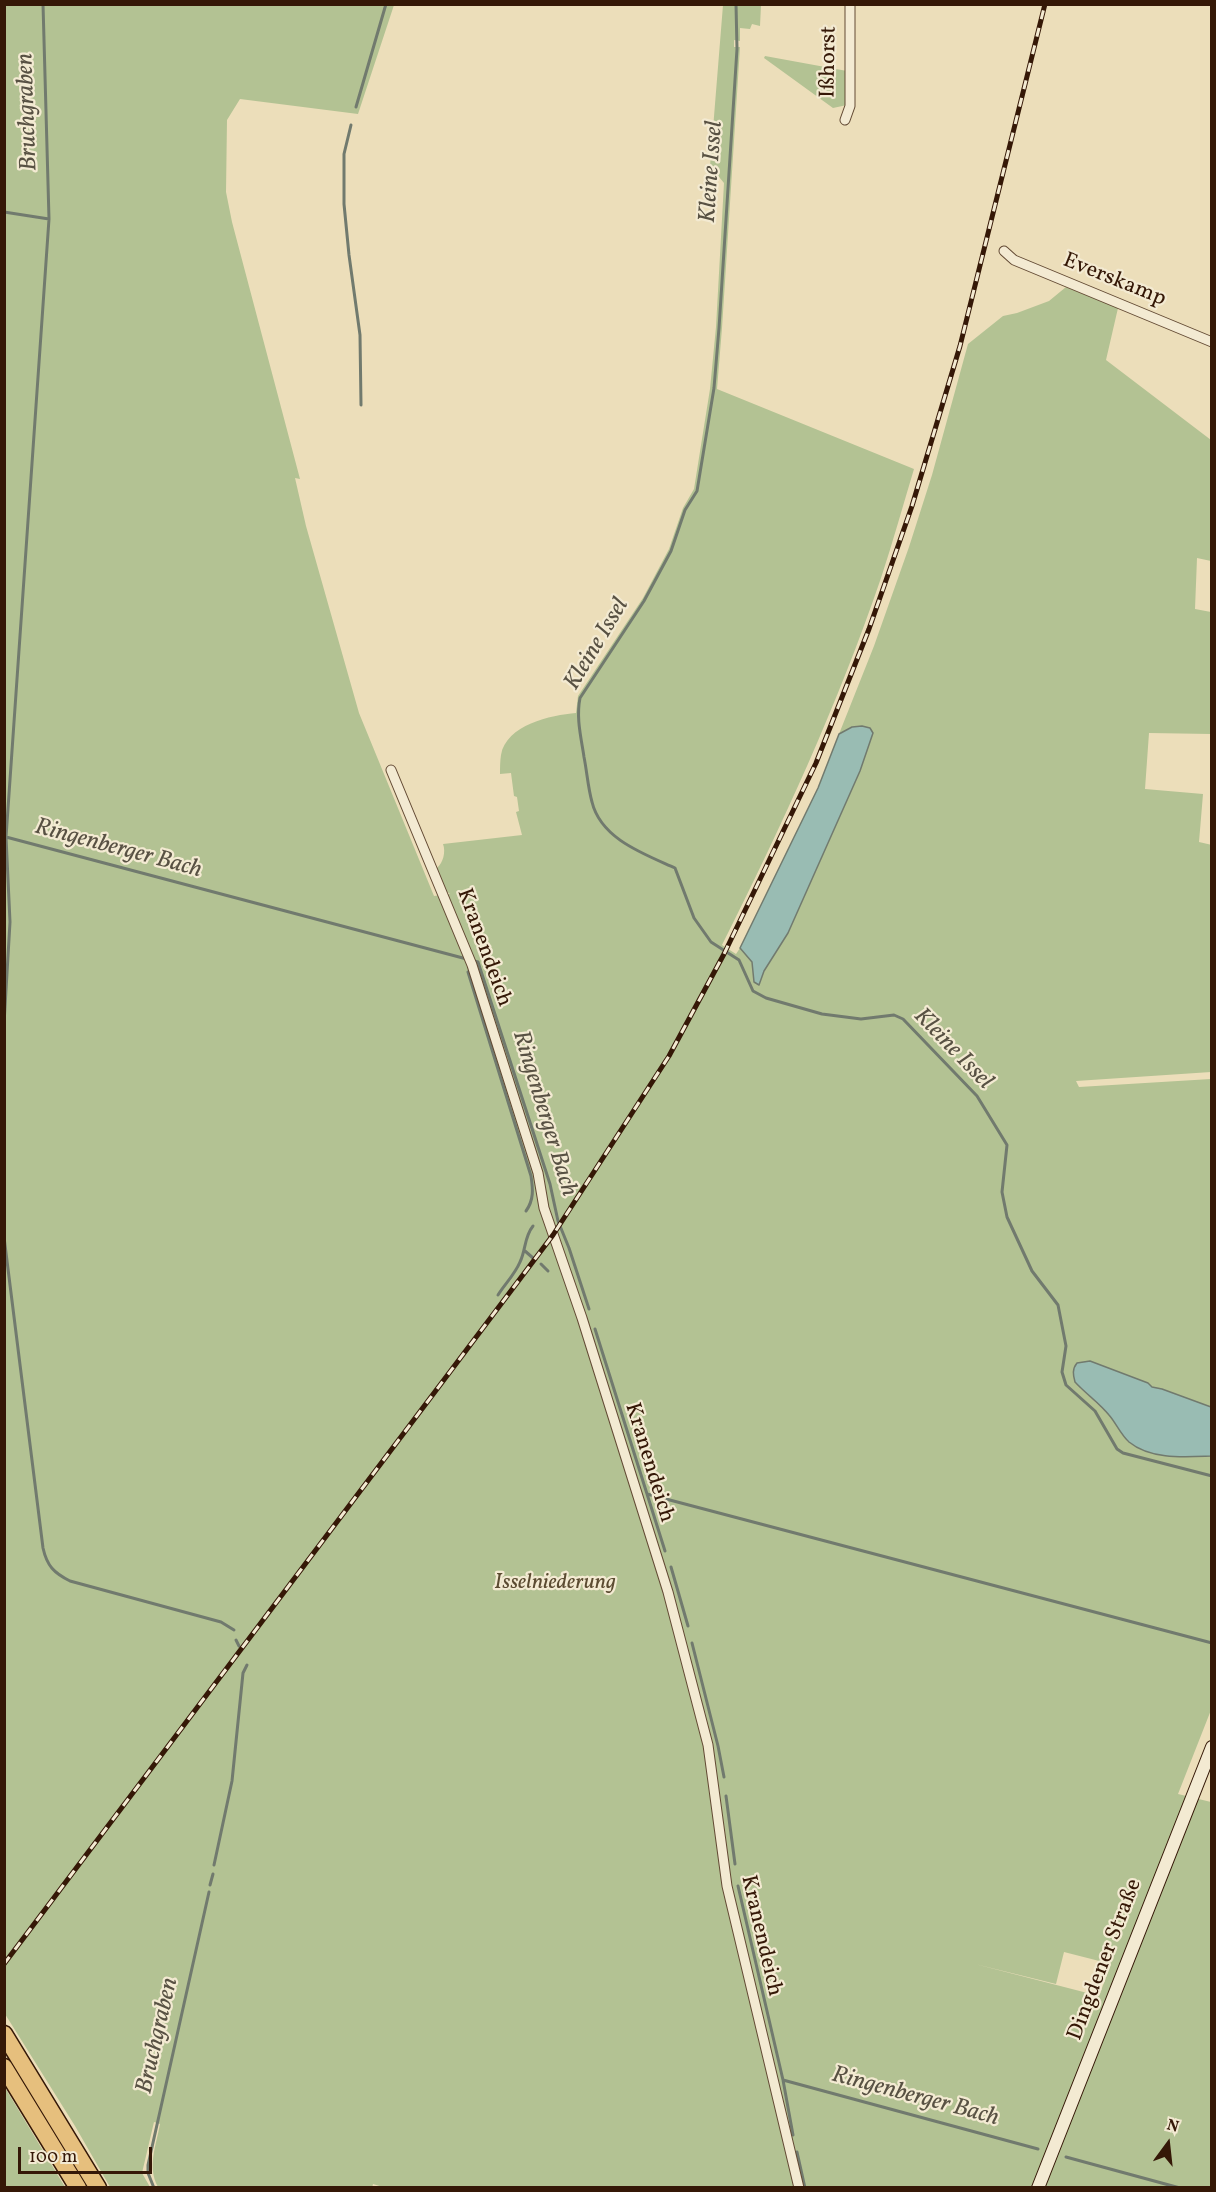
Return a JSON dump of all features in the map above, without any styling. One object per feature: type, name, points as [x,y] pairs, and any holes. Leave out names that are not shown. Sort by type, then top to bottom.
[{"type":"highway","points":[[4,2034],[98,2187]]},
{"type":"highway","points":[[4,2067],[78,2187]]},
{"type":"main road","name":"Dingdener Straße","points":[[1038,2187],[1212,1748]]},
{"type":"street","name":"Ißhorst","points":[[844,120],[850,106],[850,4]]},
{"type":"street","name":"Everskamp","points":[[1004,251],[1014,260],[1212,342]]},
{"type":"street","name":"Kranendeich","points":[[391,770],[472,965],[538,1173],[544,1208],[582,1318],[668,1592],[708,1745],[727,1886],[799,2187]]},
{"type":"green space","name":"Isselniederung","points":[[5,5],[394,5],[358,114],[240,99],[227,120],[226,192],[300,479],[295,478],[306,526],[359,713],[434,896],[450,894],[446,891],[437,868],[443,857],[443,844],[522,835],[516,812],[519,811],[517,797],[514,796],[511,773],[500,774],[501,755],[505,745],[511,736],[531,724],[554,716],[576,713],[578,696],[643,598],[669,549],[683,508],[694,489],[710,389],[716,327],[724,183],[710,166],[723,5],[761,5],[760,26],[752,24],[750,29],[740,28],[740,41],[734,40],[734,47],[740,47],[717,389],[914,469],[881,578],[828,718],[722,945],[736,954],[740,948],[752,962],[754,982],[759,984],[764,971],[788,933],[860,771],[862,726],[852,727],[839,734],[874,646],[909,547],[932,475],[968,344],[1003,316],[1049,301],[1066,287],[1118,308],[1106,360],[1211,440],[1211,561],[1197,558],[1195,609],[1211,612],[1211,734],[1149,733],[1145,789],[1203,794],[1199,842],[1212,845],[1211,1072],[1076,1081],[1079,1087],[1211,1079],[1211,1407],[1151,1387],[1148,1383],[1080,1388],[1110,1416],[1127,1441],[1139,1448],[1180,1457],[1211,1456],[1211,1710],[1178,1794],[1211,1802],[1211,2187],[386,2188],[373,2184],[372,2188],[158,2187],[153,2164],[160,2124],[154,2122],[142,2173],[150,2187],[110,2187],[5,2014]],"holes":[[[1064,1952],[1111,1964],[1099,1996],[975,1964],[1056,1984]]]},
{"type":"green space","points":[[765,56],[847,71],[847,105],[833,108],[764,58]]},
{"type":"green space","points":[[4,2086],[65,2187],[5,2187]]},
{"type":"water","points":[[852,727],[870,728],[873,733],[860,771],[788,933],[764,971],[759,985],[754,982],[752,962],[740,948],[818,788],[839,734]]},
{"type":"water","points":[[1090,1361],[1148,1383],[1152,1387],[1211,1407],[1211,1456],[1158,1455],[1129,1442],[1112,1418],[1075,1382],[1073,1372],[1077,1363]]},
{"type":"waterway","name":"Bruchgraben","points":[[43,4],[49,219]]},
{"type":"waterway","points":[[356,107],[386,4]]},
{"type":"waterway","name":"Kleine Issel","points":[[736,4],[737,49],[719,328],[714,388],[697,491],[685,510],[671,551],[644,601],[580,698],[579,727],[592,802],[604,826],[625,844],[675,868],[694,918],[711,942],[739,960],[753,991],[766,998],[822,1014],[861,1019],[894,1015],[903,1019],[977,1096],[1007,1145],[1002,1192],[1007,1217],[1032,1271],[1058,1305],[1066,1346],[1062,1372],[1066,1385],[1095,1411],[1117,1449],[1123,1453],[1212,1476]]},
{"type":"waterway","points":[[351,125],[344,154],[344,204],[360,335],[361,405]]},
{"type":"waterway","name":"Ringenberger Bach","points":[[4,212],[49,219],[6,837],[10,922],[4,1024]]},
{"type":"waterway","name":"Ringenberger Bach","points":[[6,837],[478,962],[550,1184],[558,1221],[589,1309]]},
{"type":"waterway","points":[[468,972],[531,1176],[532,1194],[526,1211]]},
{"type":"waterway","points":[[498,1295],[518,1266],[533,1226]]},
{"type":"waterway","points":[[4,1237],[43,1548],[49,1564],[55,1572],[70,1581],[221,1622],[234,1630]]},
{"type":"waterway","points":[[525,1251],[533,1258]]},
{"type":"waterway","points":[[541,1264],[548,1271]]},
{"type":"waterway","name":"Ringenberger Bach","points":[[595,1329],[665,1551]]},
{"type":"waterway","points":[[647,1494],[1212,1643]]},
{"type":"waterway","points":[[671,1567],[688,1626]]},
{"type":"waterway","points":[[236,1640],[239,1646]]},
{"type":"waterway","points":[[692,1643],[724,1777]]},
{"type":"waterway","name":"Bruchgraben","points":[[214,1865],[232,1781],[243,1673],[247,1665]]},
{"type":"waterway","points":[[726,1796],[735,1864]]},
{"type":"waterway","name":"Bruchgraben","points":[[210,1885],[213,1874]]},
{"type":"waterway","name":"Ringenberger Bach","points":[[738,1886],[783,2080],[793,2135]]},
{"type":"waterway","name":"Bruchgraben","points":[[154,2188],[148,2173],[148,2165],[209,1892]]},
{"type":"waterway","name":"Ringenberger Bach","points":[[783,2080],[1038,2149]]},
{"type":"waterway","points":[[797,2152],[805,2188]]},
{"type":"waterway","name":"Ringenberger Bach","points":[[1066,2157],[1180,2188]]},
{"type":"railway","points":[[4,1964],[553,1235],[669,1056],[724,954],[816,763],[869,629],[912,506],[960,346],[1045,4]]}]
